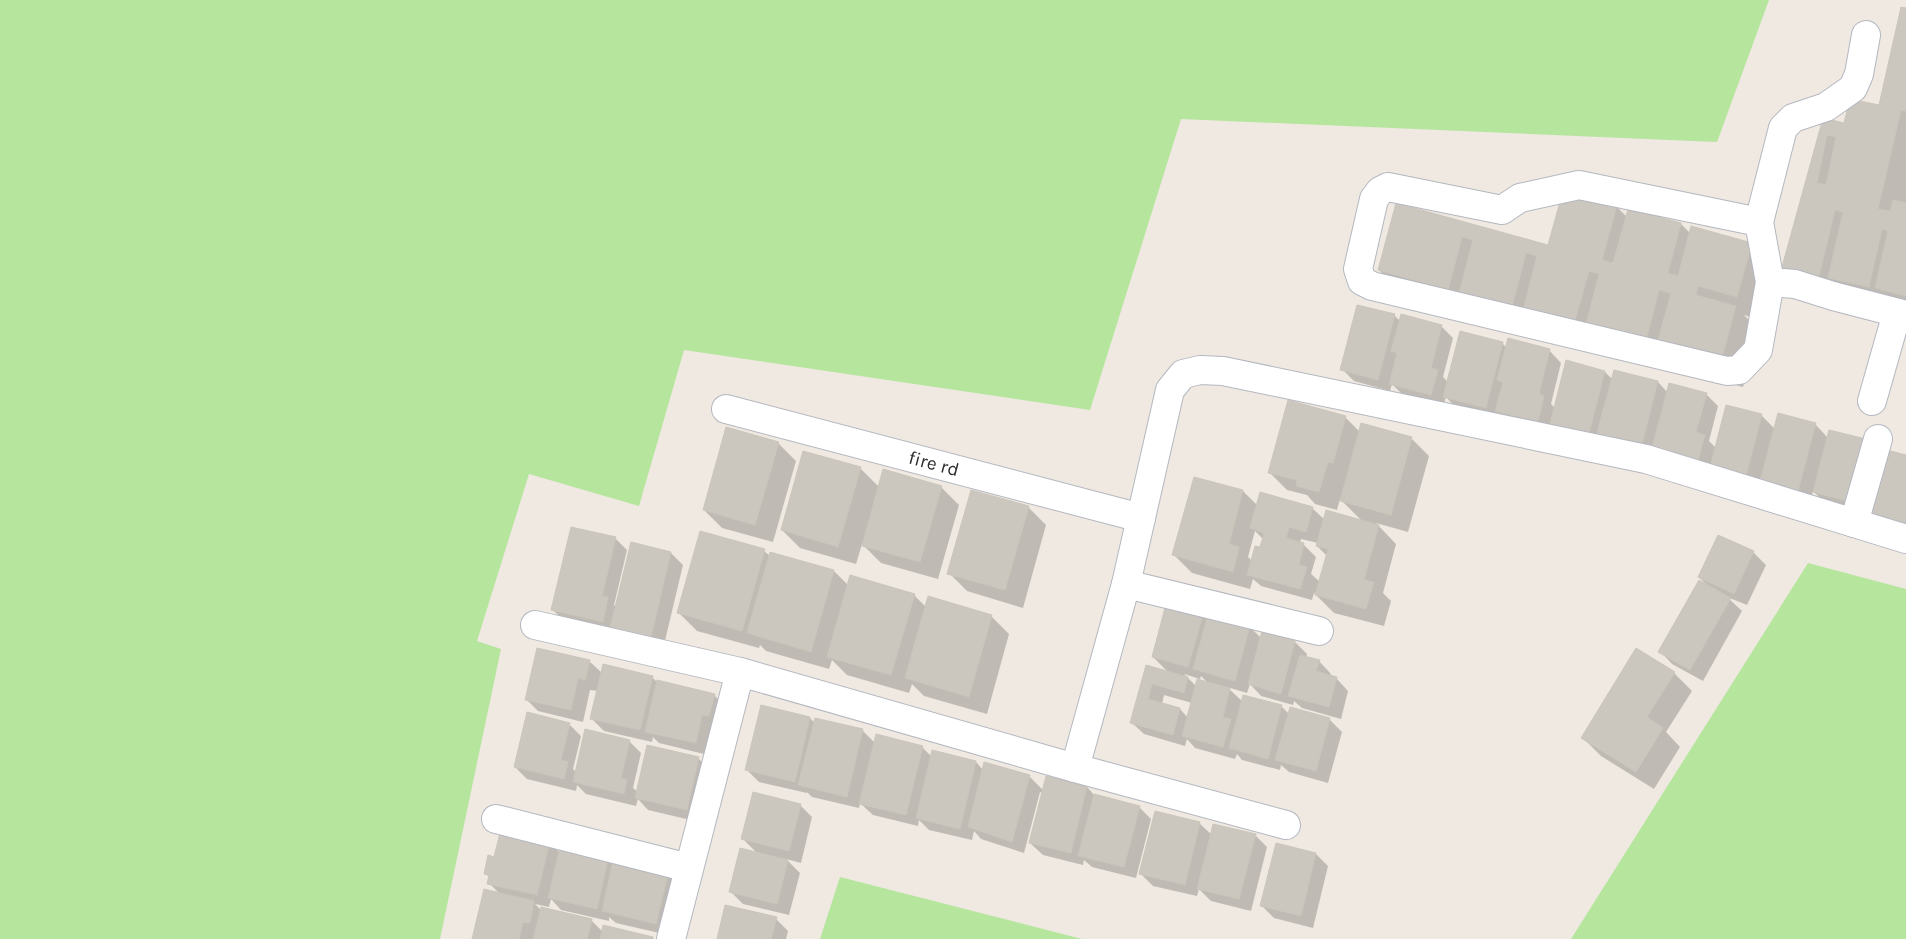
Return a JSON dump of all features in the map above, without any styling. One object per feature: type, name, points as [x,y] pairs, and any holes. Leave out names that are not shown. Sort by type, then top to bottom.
[{"type":"street","points":[[1759,222],[1579,185],[1520,198],[1502,210],[1388,186],[1380,191],[1374,199],[1358,269],[1362,281],[1372,286],[1727,372],[1739,370],[1758,350],[1770,282],[1759,222],[1783,128],[1792,118],[1826,106],[1853,88],[1859,74],[1866,36]]},
{"type":"street","points":[[1770,282],[1795,284],[1902,314],[1872,401]]},
{"type":"street","points":[[1075,768],[1126,584],[1170,390],[1183,374],[1200,370],[1223,371],[1646,459],[1906,539]]},
{"type":"street","name":"fire rd","points":[[726,408],[1141,518]]},
{"type":"street","points":[[1854,523],[1878,438]]},
{"type":"street","points":[[1126,584],[1319,631]]},
{"type":"street","points":[[535,625],[740,672],[1075,768],[1286,825]]},
{"type":"street","points":[[671,939],[740,672]]},
{"type":"street","points":[[496,819],[689,868]]},
{"type":"green space","points":[[0,0],[1769,0],[1717,142],[1181,119],[1090,410],[684,350],[639,506],[529,474],[477,641],[501,649],[440,939],[0,939]]},
{"type":"green space","points":[[1808,563],[1906,589],[1906,939],[1571,939]]},
{"type":"green space","points":[[840,877],[1082,939],[820,939]]},
{"type":"building","points":[[1901,7],[1906,8],[1906,111],[1901,110],[1878,209],[1890,211],[1893,200],[1906,203],[1906,296],[1875,288],[1888,231],[1882,229],[1869,287],[1828,278],[1843,212],[1835,210],[1819,276],[1782,267],[1823,118],[1844,123],[1850,99],[1879,105]],"holes":[[[1827,135],[1836,137],[1826,185],[1817,183]]]},
{"type":"building","points":[[1563,191],[1617,205],[1602,260],[1613,263],[1628,209],[1681,223],[1668,273],[1678,276],[1691,226],[1752,243],[1737,297],[1698,286],[1696,295],[1736,306],[1720,365],[1656,347],[1671,293],[1659,290],[1645,344],[1585,328],[1599,274],[1589,271],[1574,324],[1523,310],[1537,256],[1526,253],[1512,307],[1459,293],[1473,240],[1462,237],[1448,290],[1378,270],[1396,203],[1548,245]]},
{"type":"building","points":[[1357,305],[1395,314],[1378,380],[1340,370]]},
{"type":"building","points":[[1401,314],[1442,325],[1431,368],[1438,370],[1431,395],[1389,384],[1397,353],[1391,351]]},
{"type":"building","points":[[1460,331],[1503,342],[1486,408],[1443,397]]},
{"type":"building","points":[[1508,338],[1550,349],[1539,394],[1544,396],[1538,422],[1495,411],[1503,382],[1497,380]]},
{"type":"building","points":[[1566,360],[1605,371],[1589,434],[1550,424]]},
{"type":"building","points":[[1614,370],[1658,381],[1641,448],[1596,436]]},
{"type":"building","points":[[1669,383],[1707,393],[1696,432],[1705,435],[1697,464],[1651,452]]},
{"type":"building","points":[[1288,400],[1346,416],[1333,463],[1328,462],[1319,492],[1296,486],[1297,480],[1268,473]]},
{"type":"building","points":[[1726,405],[1762,414],[1746,476],[1710,467]]},
{"type":"building","points":[[1778,413],[1816,423],[1798,491],[1760,481]]},
{"type":"building","points":[[1361,423],[1412,437],[1391,515],[1340,501]]},
{"type":"building","points":[[726,427],[779,442],[755,525],[703,510]]},
{"type":"building","points":[[1829,430],[1870,440],[1854,503],[1813,492]]},
{"type":"building","points":[[1887,450],[1906,455],[1906,524],[1871,515]]},
{"type":"building","points":[[803,451],[861,467],[838,547],[781,530]]},
{"type":"building","points":[[883,469],[942,486],[920,562],[862,546]]},
{"type":"building","points":[[1194,477],[1243,490],[1229,544],[1239,547],[1233,572],[1172,555]]},
{"type":"building","points":[[971,490],[1029,506],[1005,590],[947,574]]},
{"type":"building","points":[[1260,492],[1313,507],[1306,532],[1289,527],[1286,538],[1304,543],[1299,565],[1307,567],[1300,589],[1247,575],[1255,546],[1260,547],[1264,533],[1250,528]]},
{"type":"building","points":[[1326,510],[1379,525],[1364,580],[1374,582],[1366,609],[1315,595],[1328,549],[1316,546]]},
{"type":"building","points":[[571,527],[616,537],[602,596],[608,597],[603,622],[551,610]]},
{"type":"building","points":[[700,531],[765,549],[742,631],[677,613]]},
{"type":"building","points":[[1718,535],[1754,551],[1734,594],[1698,577]]},
{"type":"building","points":[[631,542],[671,552],[651,637],[610,628]]},
{"type":"building","points":[[770,552],[834,570],[811,652],[747,633]]},
{"type":"building","points":[[850,575],[915,594],[891,675],[827,657]]},
{"type":"building","points":[[1699,580],[1731,598],[1690,670],[1658,652]]},
{"type":"building","points":[[928,596],[992,615],[969,697],[905,678]]},
{"type":"building","points":[[1166,604],[1203,614],[1188,667],[1152,657]]},
{"type":"building","points":[[1208,615],[1250,626],[1235,681],[1193,669]]},
{"type":"building","points":[[1262,631],[1295,641],[1281,694],[1248,684]]},
{"type":"building","points":[[537,648],[590,660],[585,680],[578,678],[571,710],[525,700]]},
{"type":"building","points":[[1636,648],[1675,672],[1647,717],[1663,728],[1636,772],[1581,738]]},
{"type":"building","points":[[1300,655],[1320,660],[1316,671],[1337,677],[1329,707],[1288,696]]},
{"type":"building","points":[[603,664],[653,676],[640,730],[590,719]]},
{"type":"building","points":[[1146,665],[1188,677],[1184,693],[1152,684],[1148,699],[1180,708],[1173,735],[1130,723]]},
{"type":"building","points":[[1197,679],[1230,688],[1223,717],[1231,719],[1223,747],[1182,736]]},
{"type":"building","points":[[657,680],[715,694],[709,716],[702,715],[696,743],[645,732]]},
{"type":"building","points":[[1243,695],[1282,705],[1268,759],[1229,748]]},
{"type":"building","points":[[761,705],[810,717],[795,782],[745,770]]},
{"type":"building","points":[[1290,707],[1330,718],[1316,771],[1275,760]]},
{"type":"building","points":[[527,712],[570,723],[561,760],[568,762],[564,779],[514,767]]},
{"type":"building","points":[[815,718],[863,729],[847,797],[798,785]]},
{"type":"building","points":[[585,729],[630,740],[621,778],[627,780],[624,794],[573,782]]},
{"type":"building","points":[[876,734],[923,746],[906,815],[859,804]]},
{"type":"building","points":[[647,745],[699,757],[687,810],[635,798]]},
{"type":"building","points":[[932,750],[976,761],[960,829],[916,818]]},
{"type":"building","points":[[984,762],[1030,775],[1012,842],[968,827]]},
{"type":"building","points":[[1046,776],[1087,786],[1071,853],[1029,843]]},
{"type":"building","points":[[753,792],[801,804],[789,851],[741,839]]},
{"type":"building","points":[[1094,794],[1140,806],[1124,867],[1078,856]]},
{"type":"building","points":[[1155,811],[1200,822],[1185,885],[1139,874]]},
{"type":"building","points":[[1213,824],[1256,834],[1239,899],[1197,889]]},
{"type":"building","points":[[501,829],[550,841],[537,895],[487,884],[489,875],[484,874],[488,855],[494,857]]},
{"type":"building","points":[[1276,843],[1316,853],[1301,916],[1260,906]]},
{"type":"building","points":[[560,847],[608,859],[597,909],[548,898]]},
{"type":"building","points":[[740,848],[788,860],[777,904],[729,892]]},
{"type":"building","points":[[613,861],[668,874],[656,924],[602,911]]},
{"type":"building","points":[[484,889],[534,901],[530,923],[523,922],[519,939],[472,939]]},
{"type":"building","points":[[725,905],[777,917],[771,939],[717,939]]},
{"type":"building","points":[[541,907],[592,919],[587,939],[533,939]]},
{"type":"building","points":[[603,925],[653,937],[653,939],[600,939]]}]
